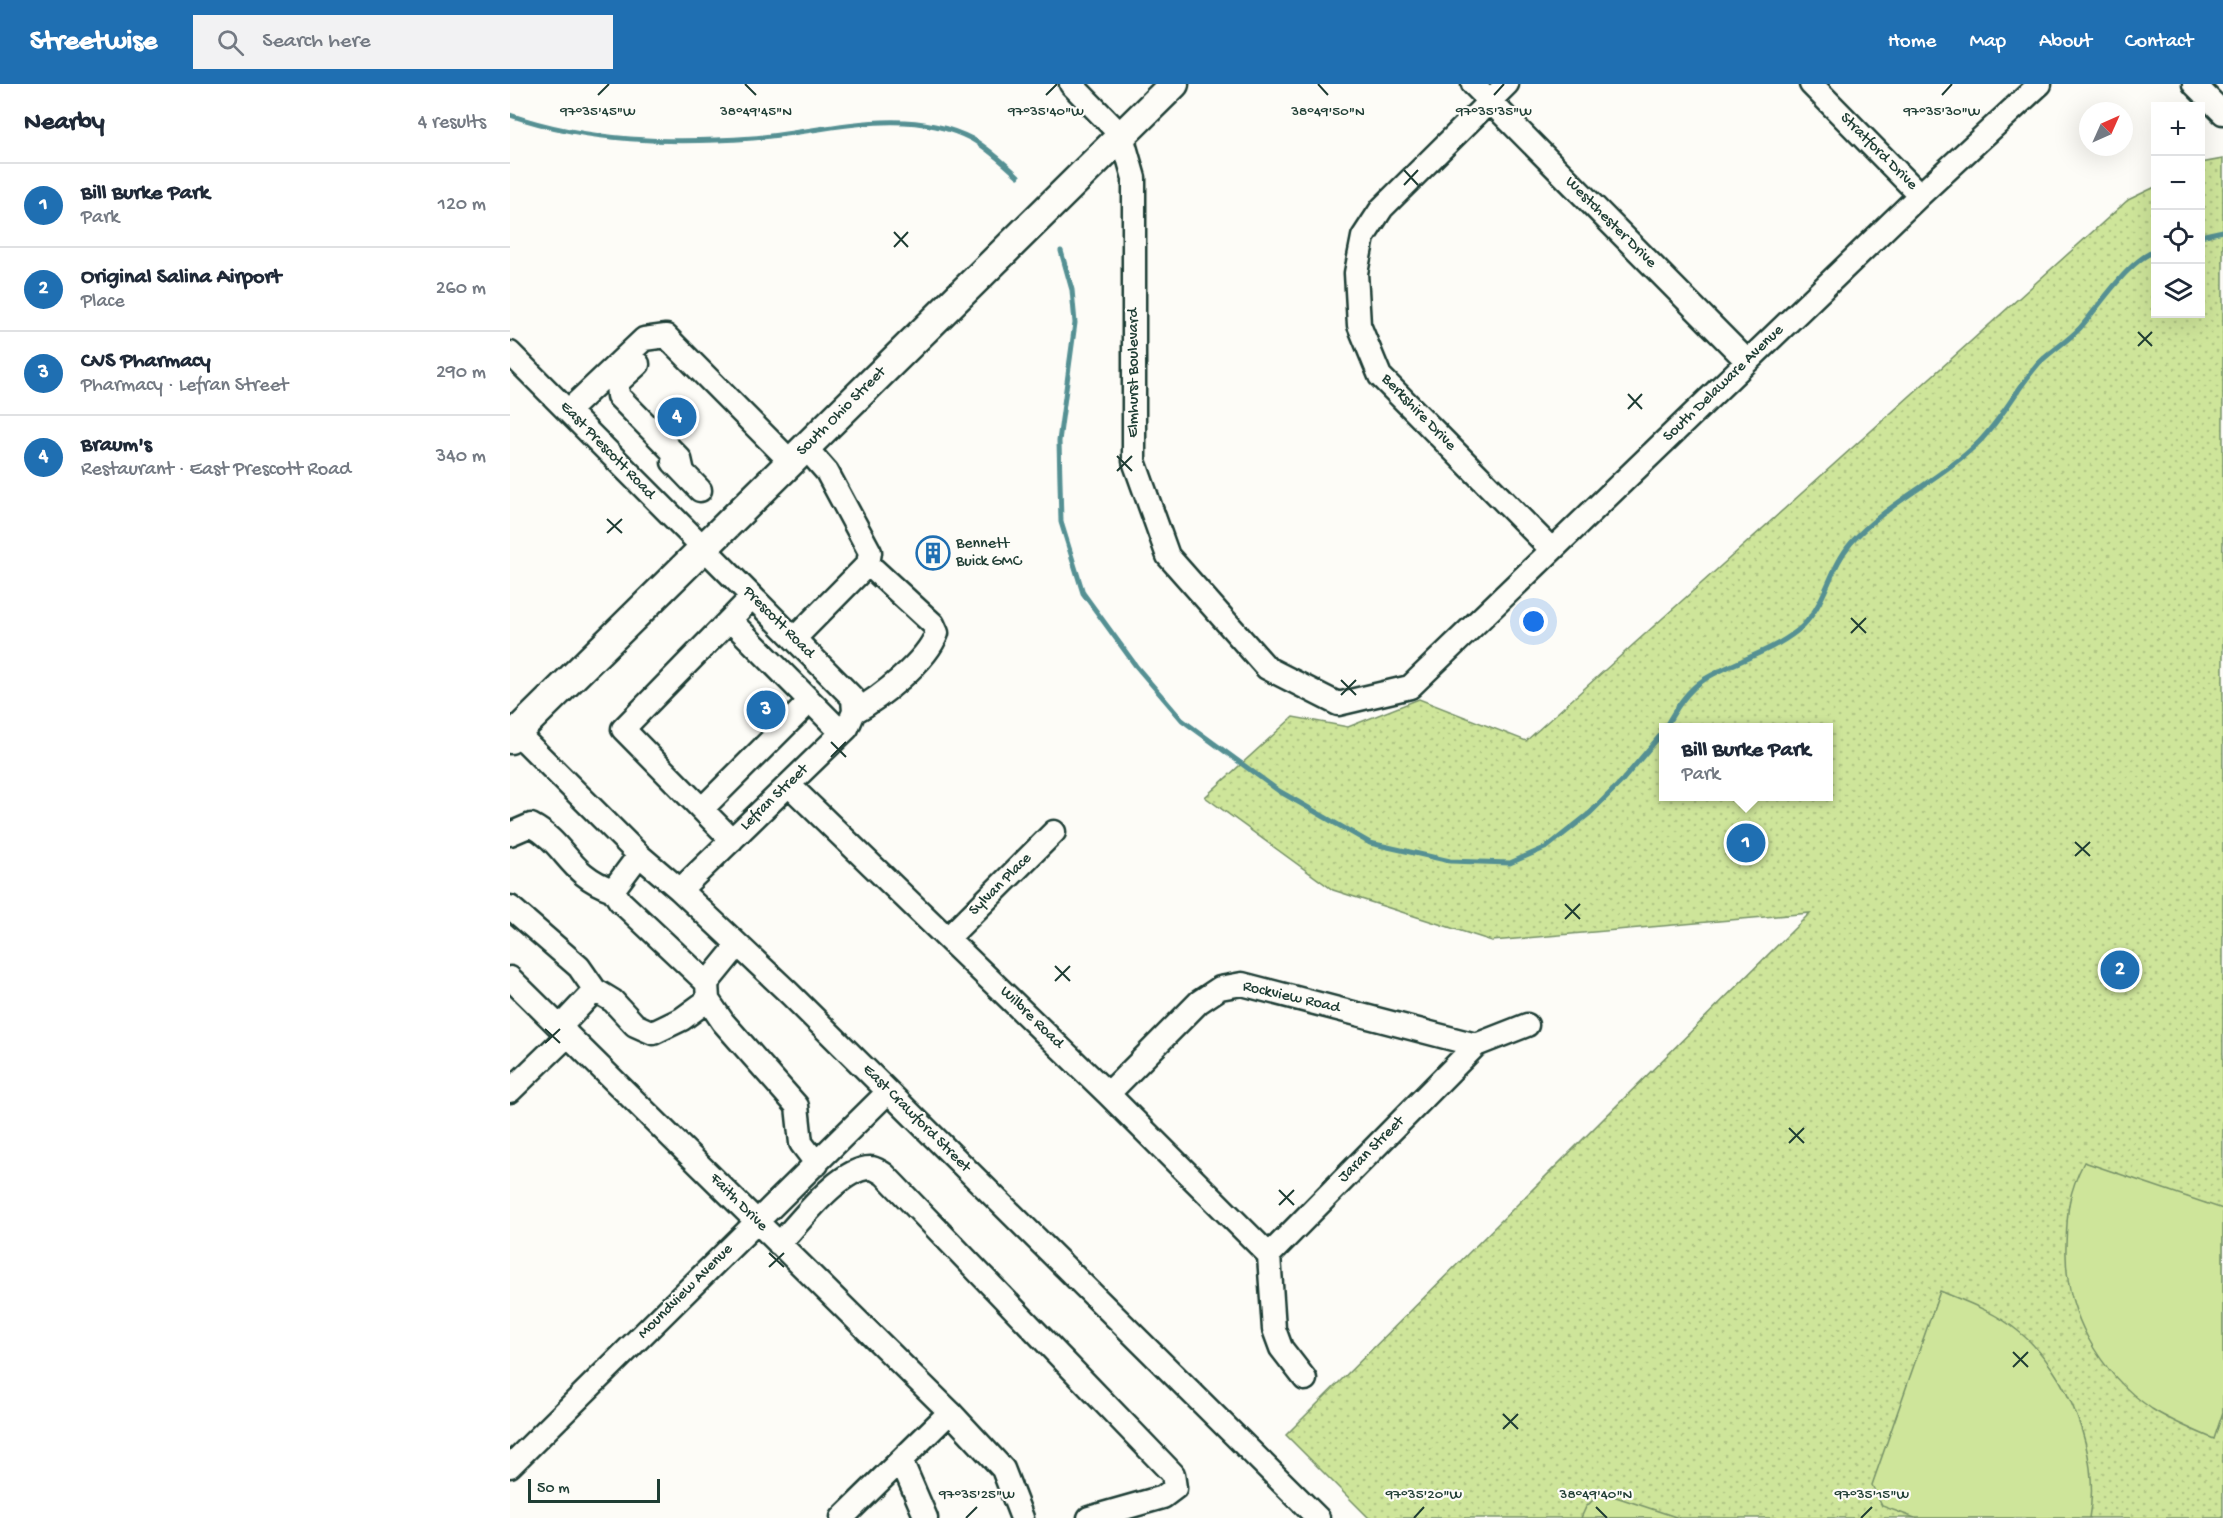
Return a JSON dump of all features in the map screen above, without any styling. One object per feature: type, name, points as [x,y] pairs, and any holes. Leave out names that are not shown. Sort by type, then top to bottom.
[{"type":"main road","name":"South Ohio Street","points":[[512,733],[799,455],[1174,84]]},
{"type":"street","name":"Elmhurst Boulevard","points":[[1071,84],[1122,136],[1134,178],[1134,461],[1168,556],[1267,668],[1338,704],[1410,687]]},
{"type":"street","name":"Westchester Drive","points":[[1473,84],[1747,361]]},
{"type":"street","name":"Berkshire Drive","points":[[1507,84],[1382,208],[1363,237],[1356,273],[1359,325],[1380,375],[1552,550]]},
{"type":"street","name":"Stratford Drive","points":[[1810,84],[1920,195]]},
{"type":"street","name":"South Delaware Avenue","points":[[1410,687],[1920,195],[2040,84]]},
{"type":"street","points":[[2194,84],[2223,113]]},
{"type":"street","points":[[666,336],[617,383],[618,396],[680,459],[683,472]]},
{"type":"street","points":[[568,411],[644,339],[666,336],[799,455],[827,472],[856,531],[870,552],[868,564],[794,639]]},
{"type":"street","name":"East Prescott Road","points":[[510,352],[703,549]]},
{"type":"street","points":[[595,385],[700,490]]},
{"type":"street","points":[[656,501],[683,472]]},
{"type":"street","name":"Prescott Road","points":[[703,549],[794,639],[854,705]]},
{"type":"street","points":[[854,705],[874,701],[895,683],[933,643],[937,633],[933,624],[868,564]]},
{"type":"street","points":[[732,840],[623,729],[752,597]]},
{"type":"street","points":[[730,620],[842,733]]},
{"type":"street","points":[[702,809],[810,701]]},
{"type":"street","name":"Lefran Street","points":[[680,890],[842,733],[854,705]]},
{"type":"street","name":"East Crawford Street","points":[[512,733],[639,855],[738,945],[1318,1518]]},
{"type":"street","name":"Wilbre Road","points":[[789,785],[1108,1094],[1269,1255]]},
{"type":"street","points":[[510,834],[531,825],[545,833],[578,872],[595,884],[613,891],[620,901],[708,991],[723,1022],[797,1106],[801,1143],[817,1164]]},
{"type":"street","name":"Sylvan Place","points":[[948,938],[1054,832]]},
{"type":"street","points":[[613,891],[639,855]]},
{"type":"street","points":[[510,907],[579,967],[595,990],[613,1001],[635,1025],[652,1034],[682,1019],[708,991],[738,945]]},
{"type":"street","name":"Faith Drive","points":[[510,978],[950,1412],[1003,1469],[1022,1518]]},
{"type":"street","name":"Rockview Road","points":[[1108,1094],[1199,1002],[1220,988],[1242,984],[1476,1045]]},
{"type":"street","points":[[510,1091],[564,1031],[595,990]]},
{"type":"street","points":[[1476,1045],[1527,1025]]},
{"type":"street","name":"Jaran Street","points":[[1269,1255],[1476,1045]]},
{"type":"street","name":"Moundview Avenue","points":[[510,1466],[888,1092]]},
{"type":"street","points":[[779,1244],[836,1183],[858,1171],[873,1168],[884,1174],[1173,1474],[1175,1488],[1163,1497],[1089,1518]]},
{"type":"street","points":[[1269,1255],[1274,1329],[1281,1348],[1305,1379]]},
{"type":"street","points":[[842,1518],[950,1412]]},
{"type":"street","points":[[901,1460],[926,1518]]},
{"type":"green space","points":[[2223,159],[2223,1518],[1369,1518],[1286,1435],[1810,913],[1492,941],[1333,890],[1205,797],[1293,717],[1348,727],[1419,699],[1526,741],[2128,200],[2151,189],[2151,318],[2205,318],[2205,162]]},
{"type":"green space","points":[[2084,1162],[2223,1209],[2223,1412],[2214,1439],[2159,1413],[2133,1394],[2116,1377],[2088,1338],[2071,1294],[2066,1246],[2069,1202]]},
{"type":"green space","points":[[1940,1291],[1980,1308],[2009,1324],[2036,1348],[2052,1368],[2066,1391],[2085,1442],[2090,1468],[2089,1518],[1915,1518],[1882,1506],[1872,1485]]},
{"type":"green space","points":[[1601,1492],[1679,1518],[1581,1518],[1586,1507]]},
{"type":"waterway","points":[[510,115],[539,124],[600,136],[691,141],[753,138],[864,123],[919,123],[946,129],[972,139],[1018,176]]},
{"type":"waterway","points":[[2205,235],[2223,231]]},
{"type":"waterway","points":[[1061,251],[1072,290],[1075,323],[1059,441],[1061,522],[1083,593],[1136,666],[1182,720],[1279,791],[1370,843],[1450,861],[1510,863],[1547,847],[1590,813],[1621,782],[1659,737]]},
{"type":"waterway","points":[[1668,723],[1682,701],[1705,679],[1775,645],[1797,631],[1814,612],[1837,565],[1851,543],[1880,516],[1948,468],[1979,442],[2039,363],[2080,328],[2135,263],[2151,254]]},
{"type":"place","name":"Braum's","points":[[677,417]]},
{"type":"place","name":"Bennett Buick GMC","points":[[933,553]]},
{"type":"place","name":"CVS Pharmacy","points":[[766,710]]},
{"type":"place","name":"Bill Burke Park","points":[[1746,843]]},
{"type":"place","name":"Original Salina Airport","points":[[2120,970]]}]
